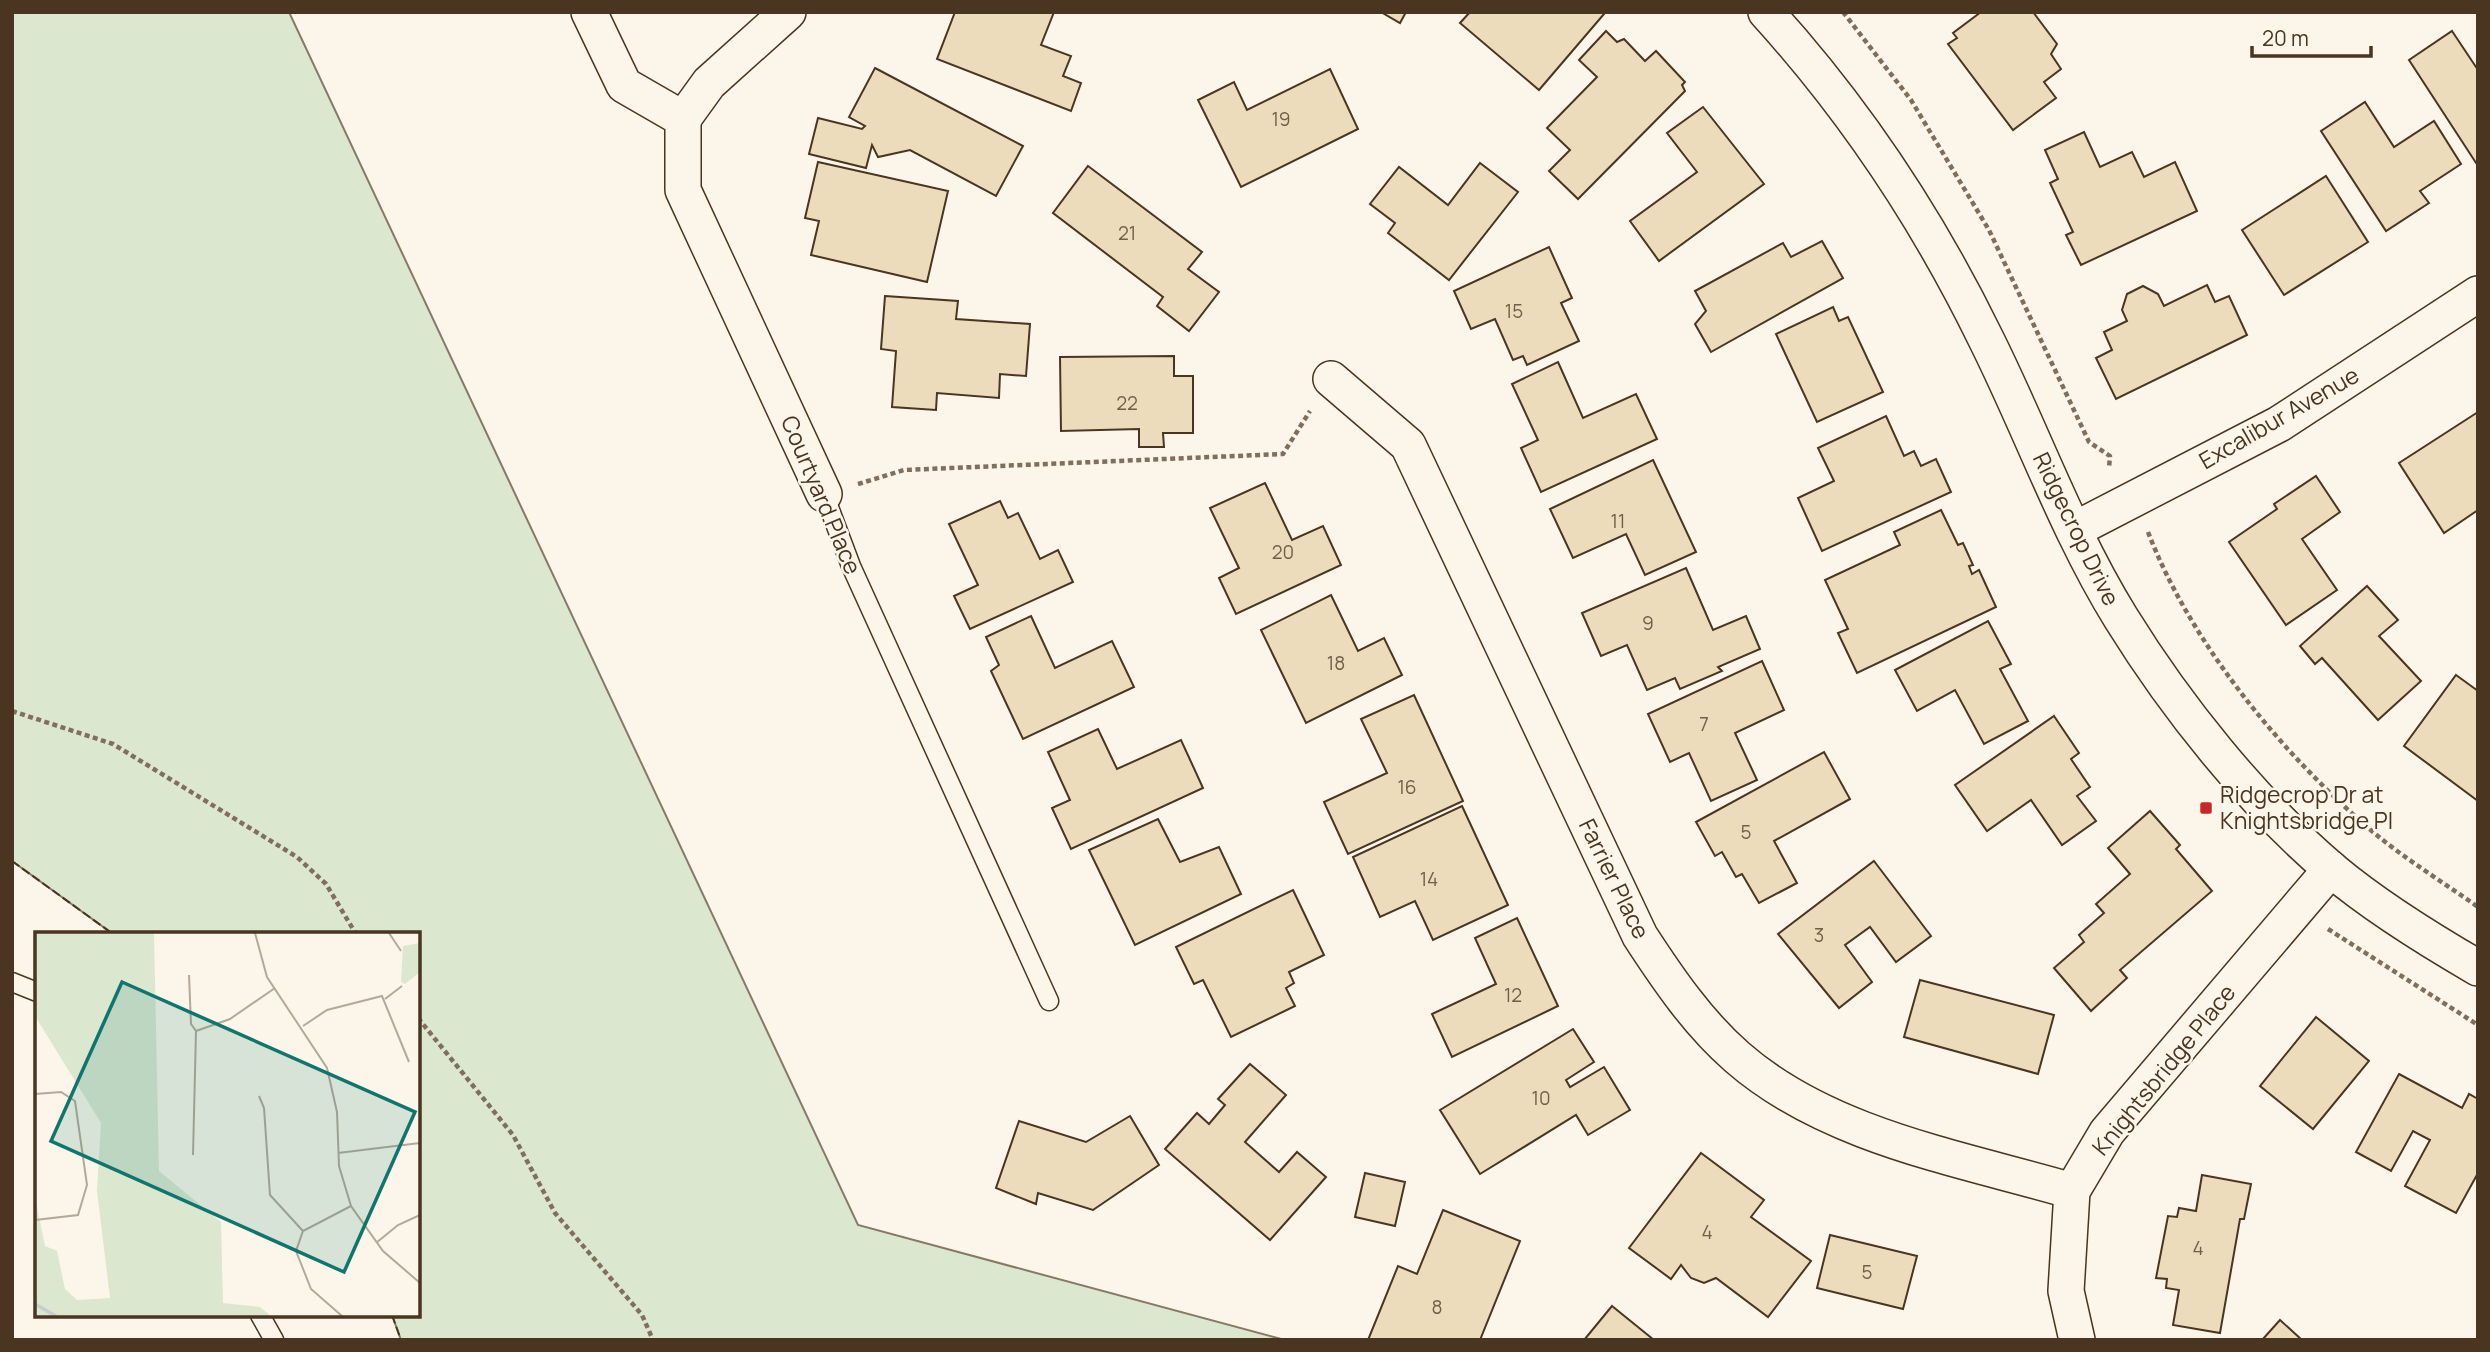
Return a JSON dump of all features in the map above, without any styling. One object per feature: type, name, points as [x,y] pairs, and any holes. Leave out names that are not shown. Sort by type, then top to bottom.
[{"type":"street","points":[[589,12],[624,85],[683,119],[709,83],[788,12]]},
{"type":"street","name":"Ridgecrop Drive","points":[[1766,12],[1808,59],[1882,156],[1937,246],[1986,338],[2074,530],[2120,617],[2177,701],[2244,782],[2331,869],[2401,920],[2478,968]]},
{"type":"street","name":"Courtyard Place","points":[[683,119],[683,190],[824,494]]},
{"type":"street","name":"Excalibur Avenue","points":[[2074,530],[2279,424],[2478,295]]},
{"type":"street","name":"Farrier Place","points":[[1331,379],[1408,445],[1640,936],[1676,990],[1722,1042],[1779,1088],[1851,1127],[2072,1191]]},
{"type":"street","name":"Knightsbridge Place","points":[[2077,1340],[2066,1291],[2072,1191],[2107,1132],[2331,869]]},
{"type":"lane","name":"Courtyard Place","points":[[824,494],[851,566],[1049,1000]]},
{"type":"lane","points":[[12,982],[35,991]]},
{"type":"lane","points":[[261,1317],[274,1340]]},
{"type":"path","points":[[824,494],[904,470],[1283,453],[1331,379]]},
{"type":"path","points":[[12,711],[113,744],[297,857],[326,884],[355,932]]},
{"type":"path","points":[[2297,909],[2478,1025]]},
{"type":"path","points":[[420,1019],[513,1135],[555,1213],[642,1315],[653,1340]]},
{"type":"green space","points":[[12,12],[289,12],[858,1225],[1285,1340],[401,1340],[393,1317],[420,1317],[420,932],[110,932],[12,861]]},
{"type":"building","points":[[955,12],[1054,12],[1041,45],[1071,56],[1063,76],[1081,83],[1071,111],[937,59]]},
{"type":"building","points":[[1381,12],[1406,12],[1400,23]]},
{"type":"building","points":[[1470,12],[1604,14],[1539,90],[1460,23]]},
{"type":"building","points":[[1981,12],[2033,12],[2057,44],[2051,54],[2061,69],[2044,82],[2056,98],[2013,130],[1948,44],[1957,38],[1953,33]]},
{"type":"building","points":[[1606,31],[1617,42],[1624,39],[1645,61],[1656,51],[1685,82],[1682,85],[1685,91],[1578,199],[1549,171],[1570,150],[1547,128],[1597,77],[1579,60]]},
{"type":"building","points":[[2452,31],[2478,70],[2478,166],[2409,60]]},
{"type":"building","points":[[875,68],[1023,146],[996,196],[910,150],[878,157],[872,145],[866,168],[809,154],[818,118],[862,129],[865,126],[849,117]]},
{"type":"building","points":[[1330,69],[1358,129],[1241,187],[1198,100],[1234,82],[1247,110]]},
{"type":"building","points":[[2365,102],[2394,147],[2434,121],[2461,164],[2420,191],[2429,203],[2386,231],[2321,131]]},
{"type":"building","points":[[1703,107],[1764,184],[1659,261],[1630,221],[1697,172],[1667,133]]},
{"type":"building","points":[[2084,132],[2100,167],[2132,152],[2144,177],[2175,162],[2197,211],[2081,265],[2066,235],[2073,232],[2050,183],[2058,179],[2045,150]]},
{"type":"building","points":[[818,162],[948,191],[927,282],[811,255],[819,221],[805,218]]},
{"type":"building","points":[[1480,163],[1518,192],[1449,280],[1388,233],[1395,223],[1370,204],[1399,167],[1448,205]]},
{"type":"building","points":[[1088,166],[1202,252],[1188,269],[1219,292],[1189,331],[1157,306],[1163,297],[1053,213]]},
{"type":"building","points":[[2326,176],[2368,242],[2284,295],[2242,230]]},
{"type":"building","points":[[1822,241],[1843,278],[1711,352],[1695,324],[1706,311],[1695,291],[1783,243],[1791,257]]},
{"type":"building","points":[[1549,247],[1572,298],[1561,303],[1579,341],[1527,365],[1523,356],[1513,360],[1495,319],[1471,329],[1454,291]]},
{"type":"building","points":[[2207,285],[2215,302],[2229,296],[2247,335],[2116,399],[2096,358],[2112,350],[2104,332],[2127,321],[2122,310],[2127,294],[2143,286],[2158,294],[2164,306]]},
{"type":"building","points":[[885,296],[958,301],[956,319],[1030,324],[1026,376],[1000,374],[999,398],[937,393],[936,410],[892,407],[896,351],[881,349]]},
{"type":"building","points":[[1833,307],[1839,321],[1848,317],[1883,392],[1817,422],[1776,334]]},
{"type":"building","points":[[1174,356],[1174,376],[1193,376],[1193,433],[1163,433],[1164,447],[1139,447],[1139,429],[1061,431],[1060,357]]},
{"type":"building","points":[[1558,362],[1583,418],[1636,394],[1657,439],[1541,492],[1521,448],[1538,440],[1512,384]]},
{"type":"building","points":[[2478,412],[2478,510],[2444,533],[2399,463]]},
{"type":"building","points":[[1886,416],[1904,456],[1914,451],[1921,466],[1936,459],[1951,492],[1822,551],[1798,498],[1834,481],[1818,448]]},
{"type":"building","points":[[1653,460],[1696,552],[1645,575],[1626,534],[1573,558],[1550,509]]},
{"type":"building","points":[[2316,476],[2340,512],[2302,539],[2337,590],[2286,625],[2229,542],[2277,509],[2274,504]]},
{"type":"building","points":[[1265,483],[1292,540],[1323,526],[1341,565],[1236,614],[1219,578],[1239,568],[1210,508]]},
{"type":"building","points":[[1000,501],[1008,518],[1018,513],[1040,559],[1058,550],[1073,582],[970,629],[954,596],[978,585],[949,524]]},
{"type":"building","points":[[1941,510],[1958,545],[1963,543],[1973,565],[1969,566],[1972,574],[1979,570],[1996,607],[1857,673],[1838,633],[1848,629],[1825,580],[1900,545],[1894,532]]},
{"type":"building","points":[[1686,568],[1713,630],[1746,616],[1760,649],[1718,667],[1722,671],[1680,689],[1675,678],[1647,690],[1627,645],[1601,656],[1582,613]]},
{"type":"building","points":[[2367,586],[2398,620],[2379,636],[2421,681],[2378,720],[2322,658],[2315,664],[2300,646]]},
{"type":"building","points":[[1331,595],[1358,651],[1384,638],[1402,675],[1306,723],[1261,630]]},
{"type":"building","points":[[1031,616],[1055,668],[1112,641],[1134,687],[1023,739],[991,671],[999,665],[986,637]]},
{"type":"building","points":[[1988,621],[2011,664],[2000,669],[2028,721],[1984,744],[1955,690],[1917,711],[1895,670]]},
{"type":"building","points":[[1762,661],[1784,710],[1735,733],[1757,780],[1711,801],[1689,753],[1670,762],[1648,714]]},
{"type":"building","points":[[2456,675],[2478,691],[2478,801],[2404,746]]},
{"type":"building","points":[[1414,695],[1463,801],[1348,854],[1324,802],[1387,773],[1361,719]]},
{"type":"building","points":[[2054,716],[2079,753],[2071,759],[2090,787],[2077,796],[2096,821],[2062,845],[2031,800],[1987,831],[1955,785]]},
{"type":"building","points":[[1098,729],[1117,769],[1181,740],[1203,788],[1071,849],[1052,808],[1070,800],[1048,752]]},
{"type":"building","points":[[1824,752],[1850,799],[1774,841],[1797,883],[1759,903],[1742,874],[1736,877],[1722,852],[1715,856],[1696,822]]},
{"type":"building","points":[[1462,806],[1508,905],[1433,940],[1415,901],[1380,917],[1353,857]]},
{"type":"building","points":[[2150,811],[2180,845],[2176,849],[2212,891],[2120,970],[2127,978],[2091,1011],[2054,968],[2084,942],[2079,935],[2104,913],[2096,904],[2130,874],[2108,848]]},
{"type":"building","points":[[1158,819],[1180,862],[1219,847],[1241,894],[1135,945],[1089,850]]},
{"type":"building","points":[[1874,861],[1931,936],[1896,962],[1870,927],[1845,945],[1872,982],[1839,1008],[1778,934]]},
{"type":"building","points":[[1293,890],[1324,955],[1289,972],[1294,983],[1286,988],[1295,1006],[1231,1037],[1203,980],[1194,984],[1176,947]]},
{"type":"building","points":[[1517,918],[1558,1006],[1452,1057],[1432,1014],[1496,984],[1475,938]]},
{"type":"building","points":[[1920,980],[2054,1015],[2038,1074],[1904,1037]]},
{"type":"building","points":[[2316,1017],[2369,1061],[2313,1129],[2260,1086]]},
{"type":"building","points":[[1573,1029],[1594,1062],[1566,1080],[1570,1087],[1604,1067],[1630,1110],[1588,1135],[1576,1115],[1480,1174],[1440,1110]]},
{"type":"building","points":[[1250,1064],[1286,1095],[1245,1142],[1279,1172],[1297,1152],[1326,1177],[1270,1240],[1165,1149],[1197,1113],[1209,1124],[1225,1105],[1218,1099]]},
{"type":"building","points":[[2399,1074],[2462,1108],[2469,1094],[2478,1099],[2478,1173],[2456,1213],[2405,1186],[2430,1140],[2413,1131],[2391,1171],[2356,1152]]},
{"type":"building","points":[[1130,1116],[1159,1165],[1093,1210],[1038,1193],[1036,1204],[996,1188],[1019,1121],[1086,1142]]},
{"type":"building","points":[[1701,1153],[1764,1200],[1751,1217],[1811,1261],[1768,1317],[1716,1278],[1704,1283],[1691,1278],[1681,1265],[1671,1279],[1629,1248]]},
{"type":"building","points":[[1365,1173],[1405,1182],[1395,1226],[1355,1217]]},
{"type":"building","points":[[2202,1175],[2251,1184],[2244,1219],[2240,1219],[2220,1333],[2173,1325],[2179,1290],[2166,1288],[2167,1279],[2156,1278],[2168,1216],[2177,1217],[2179,1208],[2196,1211]]},
{"type":"building","points":[[1443,1210],[1520,1241],[1480,1340],[1368,1340],[1398,1266],[1417,1274]]},
{"type":"building","points":[[1830,1235],[1917,1256],[1903,1309],[1817,1288]]},
{"type":"building","points":[[1612,1306],[1654,1340],[1584,1340]]},
{"type":"building","points":[[2280,1320],[2302,1340],[2262,1340]]},
{"type":"fence","points":[[12,861],[110,932]]},
{"type":"fence","points":[[393,1317],[401,1340]]},
{"type":"place","name":"Ridgecrop Dr at Knightsbridge Pl","points":[[2206,808]]}]
